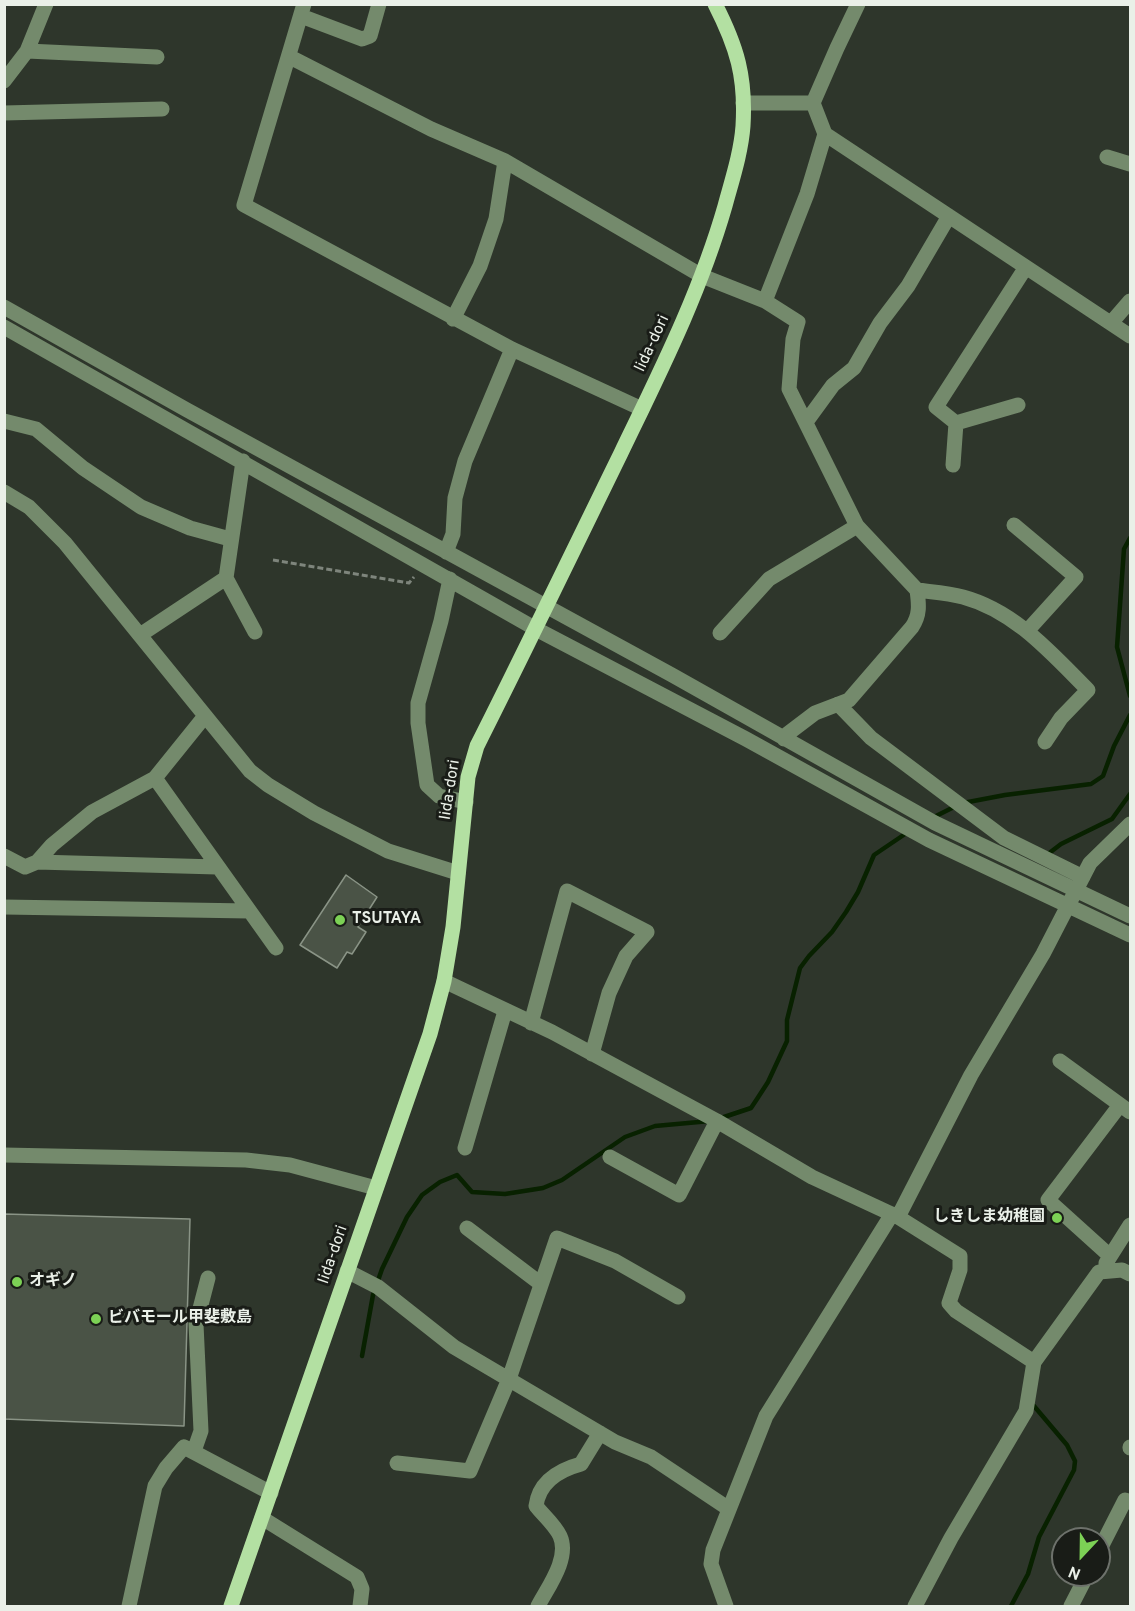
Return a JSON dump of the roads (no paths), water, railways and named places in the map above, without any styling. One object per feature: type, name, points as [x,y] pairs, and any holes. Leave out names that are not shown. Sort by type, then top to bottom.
[{"type":"main road","name":"Iida-dori","points":[[231,1606],[429,1034],[444,981],[453,927],[468,777],[477,746],[668,358],[716,238],[738,155],[743,128],[743,103],[737,51],[715,4]]},
{"type":"street","points":[[4,81],[27,51],[46,4]]},
{"type":"street","points":[[379,4],[370,36],[362,39],[303,10],[244,205],[512,349],[642,409]]},
{"type":"street","points":[[858,4],[813,103],[825,134],[1131,336]]},
{"type":"street","points":[[27,51],[157,57]]},
{"type":"street","points":[[290,57],[431,129],[505,162],[702,276],[765,301],[798,322],[793,339],[789,389],[857,526],[917,590],[919,604],[918,618],[912,627],[849,700],[815,712],[784,739]]},
{"type":"street","points":[[743,103],[813,103]]},
{"type":"street","points":[[4,113],[162,109]]},
{"type":"street","points":[[765,301],[807,194],[825,134]]},
{"type":"street","points":[[1107,157],[1131,164]]},
{"type":"street","points":[[453,318],[480,266],[496,219],[505,162]]},
{"type":"street","points":[[806,422],[833,385],[859,361],[880,323],[908,286],[949,216]]},
{"type":"street","points":[[956,423],[936,407],[1026,267]]},
{"type":"street","points":[[1111,323],[1131,301]]},
{"type":"street","points":[[4,307],[672,675],[935,823],[1079,884]]},
{"type":"street","points":[[4,327],[536,629],[746,739],[929,840],[1067,907],[1131,935]]},
{"type":"street","points":[[446,552],[453,534],[455,498],[465,461],[512,349]]},
{"type":"street","points":[[956,423],[1018,405]]},
{"type":"street","points":[[4,421],[36,429],[83,468],[141,507],[190,528],[230,539]]},
{"type":"street","points":[[953,465],[956,423]]},
{"type":"street","points":[[243,461],[226,578],[255,632]]},
{"type":"street","points":[[4,492],[29,507],[65,543],[250,771],[283,795],[314,813],[388,851],[458,873]]},
{"type":"street","points":[[1014,525],[1076,577],[1028,630]]},
{"type":"street","points":[[720,633],[769,579],[857,526]]},
{"type":"street","points":[[140,635],[226,578]]},
{"type":"street","points":[[450,579],[418,703],[418,723],[427,785],[439,796],[466,802]]},
{"type":"street","points":[[917,590],[963,597],[990,608],[1028,630],[1088,690],[1061,718],[1045,742]]},
{"type":"street","points":[[838,704],[872,738],[1004,838],[1131,916]]},
{"type":"street","points":[[37,862],[52,845],[92,812],[155,778],[205,716]]},
{"type":"street","points":[[155,778],[276,948]]},
{"type":"street","points":[[726,1606],[711,1564],[713,1550],[766,1416],[895,1215],[971,1075],[1043,954],[1090,863],[1131,824]]},
{"type":"street","points":[[4,856],[25,867],[37,862],[218,867]]},
{"type":"street","points":[[531,1023],[567,891],[647,932],[626,956],[609,993],[592,1054]]},
{"type":"street","points":[[4,907],[249,911]]},
{"type":"street","points":[[444,981],[592,1054],[717,1121],[812,1177],[895,1215],[960,1256],[960,1270],[949,1303],[956,1311],[1034,1362]]},
{"type":"street","points":[[465,1148],[505,1011]]},
{"type":"street","points":[[1060,1061],[1125,1108],[1048,1200],[1110,1256]]},
{"type":"street","points":[[610,1157],[679,1195],[717,1121]]},
{"type":"street","points":[[4,1155],[257,1161],[290,1165],[376,1188]]},
{"type":"street","points":[[915,1606],[951,1538],[1026,1411],[1034,1362],[1131,1225]]},
{"type":"street","points":[[467,1228],[541,1284]]},
{"type":"street","points":[[397,1463],[470,1472],[509,1379],[557,1238],[615,1261],[678,1297]]},
{"type":"street","points":[[1099,1272],[1122,1270],[1131,1274]]},
{"type":"street","points":[[347,1271],[378,1287],[454,1347],[600,1433],[651,1457],[729,1509]]},
{"type":"street","points":[[194,1451],[201,1431],[196,1324],[208,1278]]},
{"type":"street","points":[[538,1606],[561,1563],[562,1548],[560,1536],[536,1506],[537,1494],[564,1469],[581,1464],[600,1433]]},
{"type":"street","points":[[129,1606],[156,1486],[166,1468],[184,1446],[271,1493]]},
{"type":"street","points":[[1111,1527],[1125,1500],[1131,1502]]},
{"type":"street","points":[[262,1518],[357,1577],[362,1589],[360,1606]]},
{"type":"street","points":[[1071,1606],[1081,1587]]},
{"type":"waterway","points":[[1130,538],[1124,549],[1117,647],[1130,696]]},
{"type":"waterway","points":[[963,803],[1091,784],[1103,776],[1114,746],[1130,715]]},
{"type":"waterway","points":[[1048,854],[1061,844],[1112,819],[1130,794]]},
{"type":"waterway","points":[[934,817],[956,806]]},
{"type":"waterway","points":[[721,1118],[751,1108],[757,1099],[768,1082],[787,1041],[787,1020],[800,968],[832,932],[846,912],[858,892],[874,855],[908,832]]},
{"type":"waterway","points":[[362,1356],[373,1295],[382,1269],[407,1217],[422,1195],[440,1182],[457,1175],[472,1192],[505,1194],[543,1188],[562,1180],[625,1137],[655,1126],[710,1121]]},
{"type":"waterway","points":[[1011,1606],[1028,1574],[1039,1537],[1074,1470],[1075,1461],[1067,1445],[1034,1406]]},
{"type":"place","name":"TSUTAYA","points":[[340,920]]},
{"type":"place","name":"しきしま幼稚園","points":[[1057,1218]]},
{"type":"place","name":"オギノ","points":[[17,1282]]},
{"type":"place","name":"ビバモール甲斐敷島","points":[[96,1319]]}]
